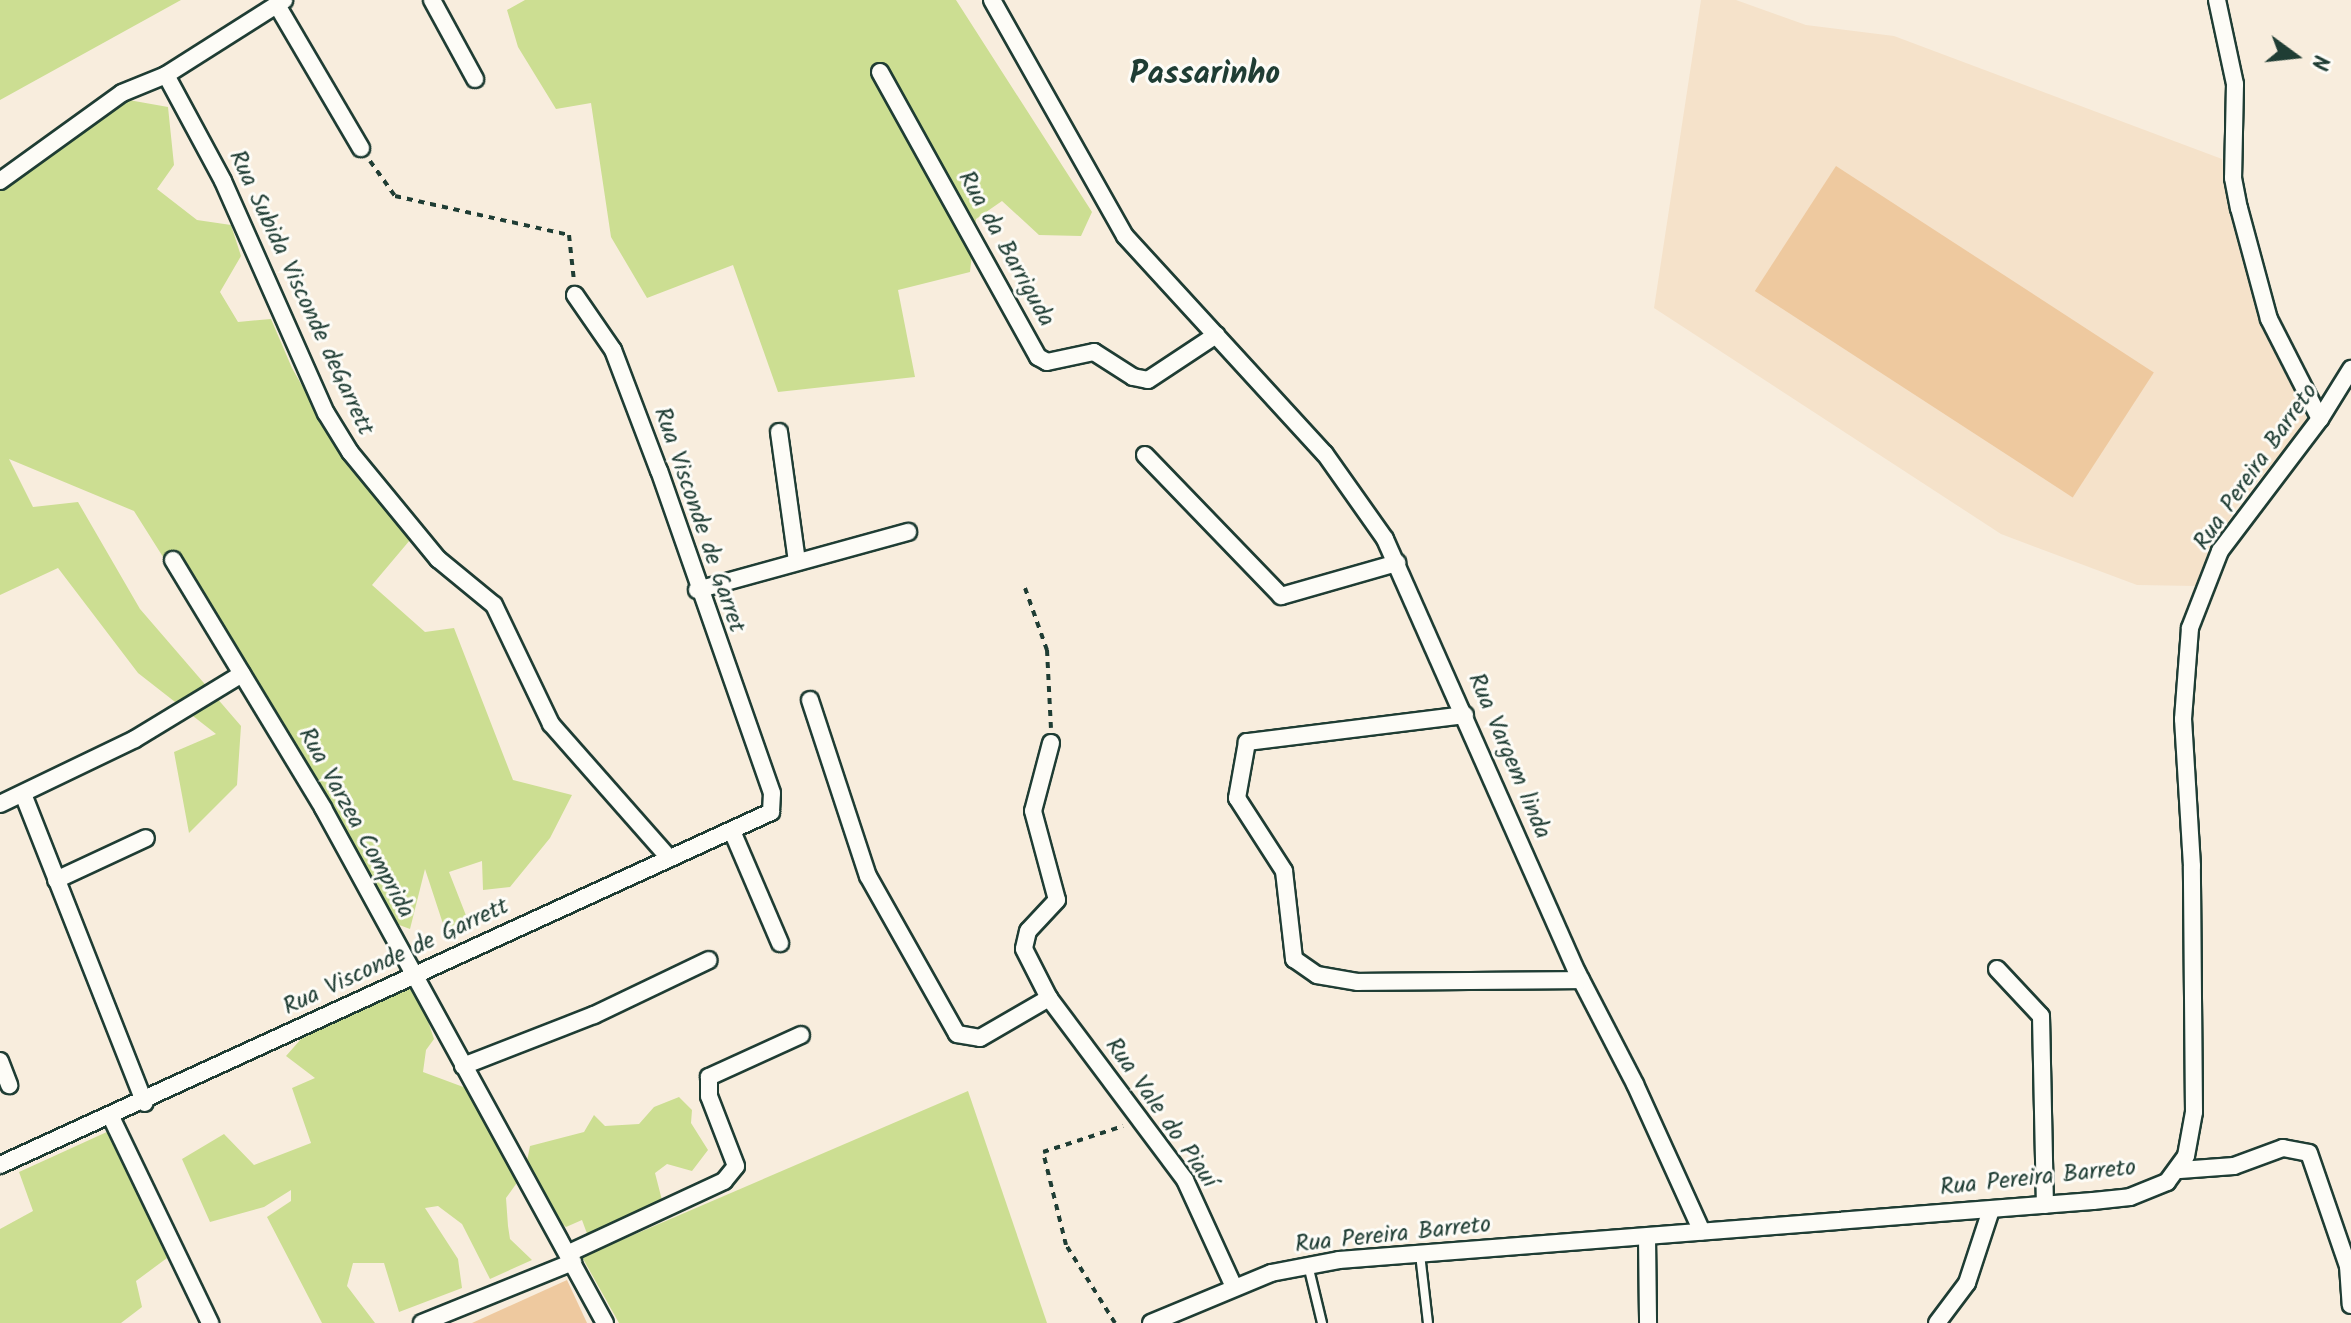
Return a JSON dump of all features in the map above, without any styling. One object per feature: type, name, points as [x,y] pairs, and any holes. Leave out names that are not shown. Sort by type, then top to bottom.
[{"type":"street","points":[[432,0],[475,79]]},
{"type":"street","name":"Rua Vargem linda","points":[[992,0],[1125,236],[1359,496],[1397,563],[1581,980],[1635,1084],[1702,1232]]},
{"type":"street","points":[[2217,0],[2235,84],[2233,178],[2254,269],[2291,369],[2320,419]]},
{"type":"street","points":[[0,181],[122,93],[166,75],[280,3],[361,148]]},
{"type":"street","name":"Rua da Barriguda","points":[[880,72],[1038,357],[1047,362],[1094,352],[1133,377],[1148,380],[1216,335]]},
{"type":"street","name":"Rua Subida Visconde deGarrett","points":[[166,75],[223,181],[326,413],[350,452],[438,559],[494,605],[551,724],[669,858]]},
{"type":"street","name":"Rua Visconde de Garret","points":[[575,295],[613,350],[763,768]]},
{"type":"street","name":"Rua Pereira Barreto","points":[[1151,1323],[1234,1287],[1308,1265],[1419,1253],[2130,1197],[2167,1182],[2180,1170],[2194,1112],[2192,866],[2183,719],[2190,628],[2220,551],[2320,419],[2351,369]]},
{"type":"street","points":[[779,432],[797,562]]},
{"type":"street","points":[[1145,455],[1281,596],[1397,563]]},
{"type":"street","points":[[697,590],[908,532]]},
{"type":"street","name":"Rua Varzea Comprida","points":[[173,560],[323,808],[411,975],[605,1323]]},
{"type":"street","points":[[0,804],[135,739],[242,674]]},
{"type":"street","points":[[810,700],[868,876],[957,1034],[980,1038],[1049,998],[1024,949],[1028,931],[1057,900],[1033,811],[1051,743]]},
{"type":"street","points":[[1465,715],[1247,742],[1237,798],[1284,871],[1294,959],[1317,975],[1358,982],[1581,980]]},
{"type":"street","name":"Rua Visconde de Garrett","points":[[0,1165],[145,1103],[411,975],[732,831],[774,807],[763,768]]},
{"type":"street","points":[[23,794],[145,1103]]},
{"type":"street","points":[[732,831],[780,943]]},
{"type":"street","points":[[56,880],[146,838]]},
{"type":"street","points":[[463,1066],[594,1015],[709,960]]},
{"type":"street","points":[[1997,969],[2041,1016],[2045,1205]]},
{"type":"street","name":"Rua Vale do Piauí","points":[[1049,998],[1185,1180],[1234,1287]]},
{"type":"street","points":[[422,1323],[571,1258],[731,1174],[733,1154],[709,1096],[709,1077],[801,1035]]},
{"type":"street","points":[[0,1061],[9,1085]]},
{"type":"street","points":[[111,1117],[210,1323]]},
{"type":"street","points":[[2180,1170],[2234,1166],[2283,1148],[2309,1153],[2348,1266],[2351,1305]]},
{"type":"street","points":[[1937,1323],[1967,1283],[1991,1210]]},
{"type":"street","points":[[1647,1237],[1648,1323]]},
{"type":"lane","points":[[1419,1253],[1428,1323]]},
{"type":"lane","points":[[1308,1265],[1322,1323]]},
{"type":"path","points":[[361,148],[395,196],[569,235],[575,295]]},
{"type":"path","points":[[1025,588],[1047,650],[1051,743]]},
{"type":"path","points":[[1115,1323],[1066,1245],[1043,1152],[1140,1121]]},
{"type":"shaded area","points":[[1701,0],[1736,0],[1806,25],[1894,36],[2222,159],[2227,203],[2256,309],[2308,420],[2234,510],[2196,586],[2137,585],[2001,534],[1654,308]]},
{"type":"green space","points":[[0,0],[181,0],[0,100]]},
{"type":"green space","points":[[525,0],[956,0],[1092,212],[1081,236],[1039,235],[1002,201],[976,219],[970,272],[898,290],[915,377],[778,392],[733,265],[647,298],[611,237],[591,103],[556,109],[518,47],[507,10]]},
{"type":"green space","points":[[123,99],[168,107],[174,165],[157,189],[197,220],[231,225],[241,256],[220,292],[238,322],[271,319],[292,368],[347,465],[410,540],[372,585],[425,632],[454,628],[513,780],[572,795],[550,838],[510,887],[483,890],[482,861],[449,872],[467,918],[446,933],[425,869],[410,929],[394,923],[134,511],[9,459],[33,507],[78,502],[140,609],[241,726],[237,785],[189,833],[174,752],[216,734],[138,673],[58,568],[0,595],[0,189]]},
{"type":"green space","points":[[415,982],[434,1039],[426,1050],[423,1072],[466,1088],[519,1180],[506,1198],[510,1239],[532,1260],[490,1279],[462,1224],[438,1206],[425,1208],[458,1259],[462,1288],[399,1312],[384,1263],[353,1263],[347,1286],[375,1323],[322,1323],[267,1217],[291,1201],[291,1190],[264,1207],[210,1222],[182,1159],[224,1134],[254,1165],[311,1143],[292,1088],[315,1078],[286,1056],[301,1039]]},
{"type":"green space","points":[[968,1091],[1047,1323],[619,1323],[582,1257]]},
{"type":"green space","points":[[679,1097],[692,1110],[691,1123],[708,1150],[692,1171],[667,1164],[655,1173],[663,1204],[589,1239],[582,1220],[566,1227],[543,1207],[524,1176],[530,1146],[584,1132],[594,1115],[605,1126],[639,1124],[654,1107]]},
{"type":"green space","points":[[109,1131],[167,1258],[136,1281],[142,1307],[121,1323],[0,1323],[0,1229],[33,1211],[19,1172]]},
{"type":"building","points":[[1836,166],[2154,372],[2073,497],[1755,291]]},
{"type":"building","points":[[567,1280],[587,1323],[472,1323]]},
{"type":"district","name":"Passarinho","points":[[1205,75]]}]
